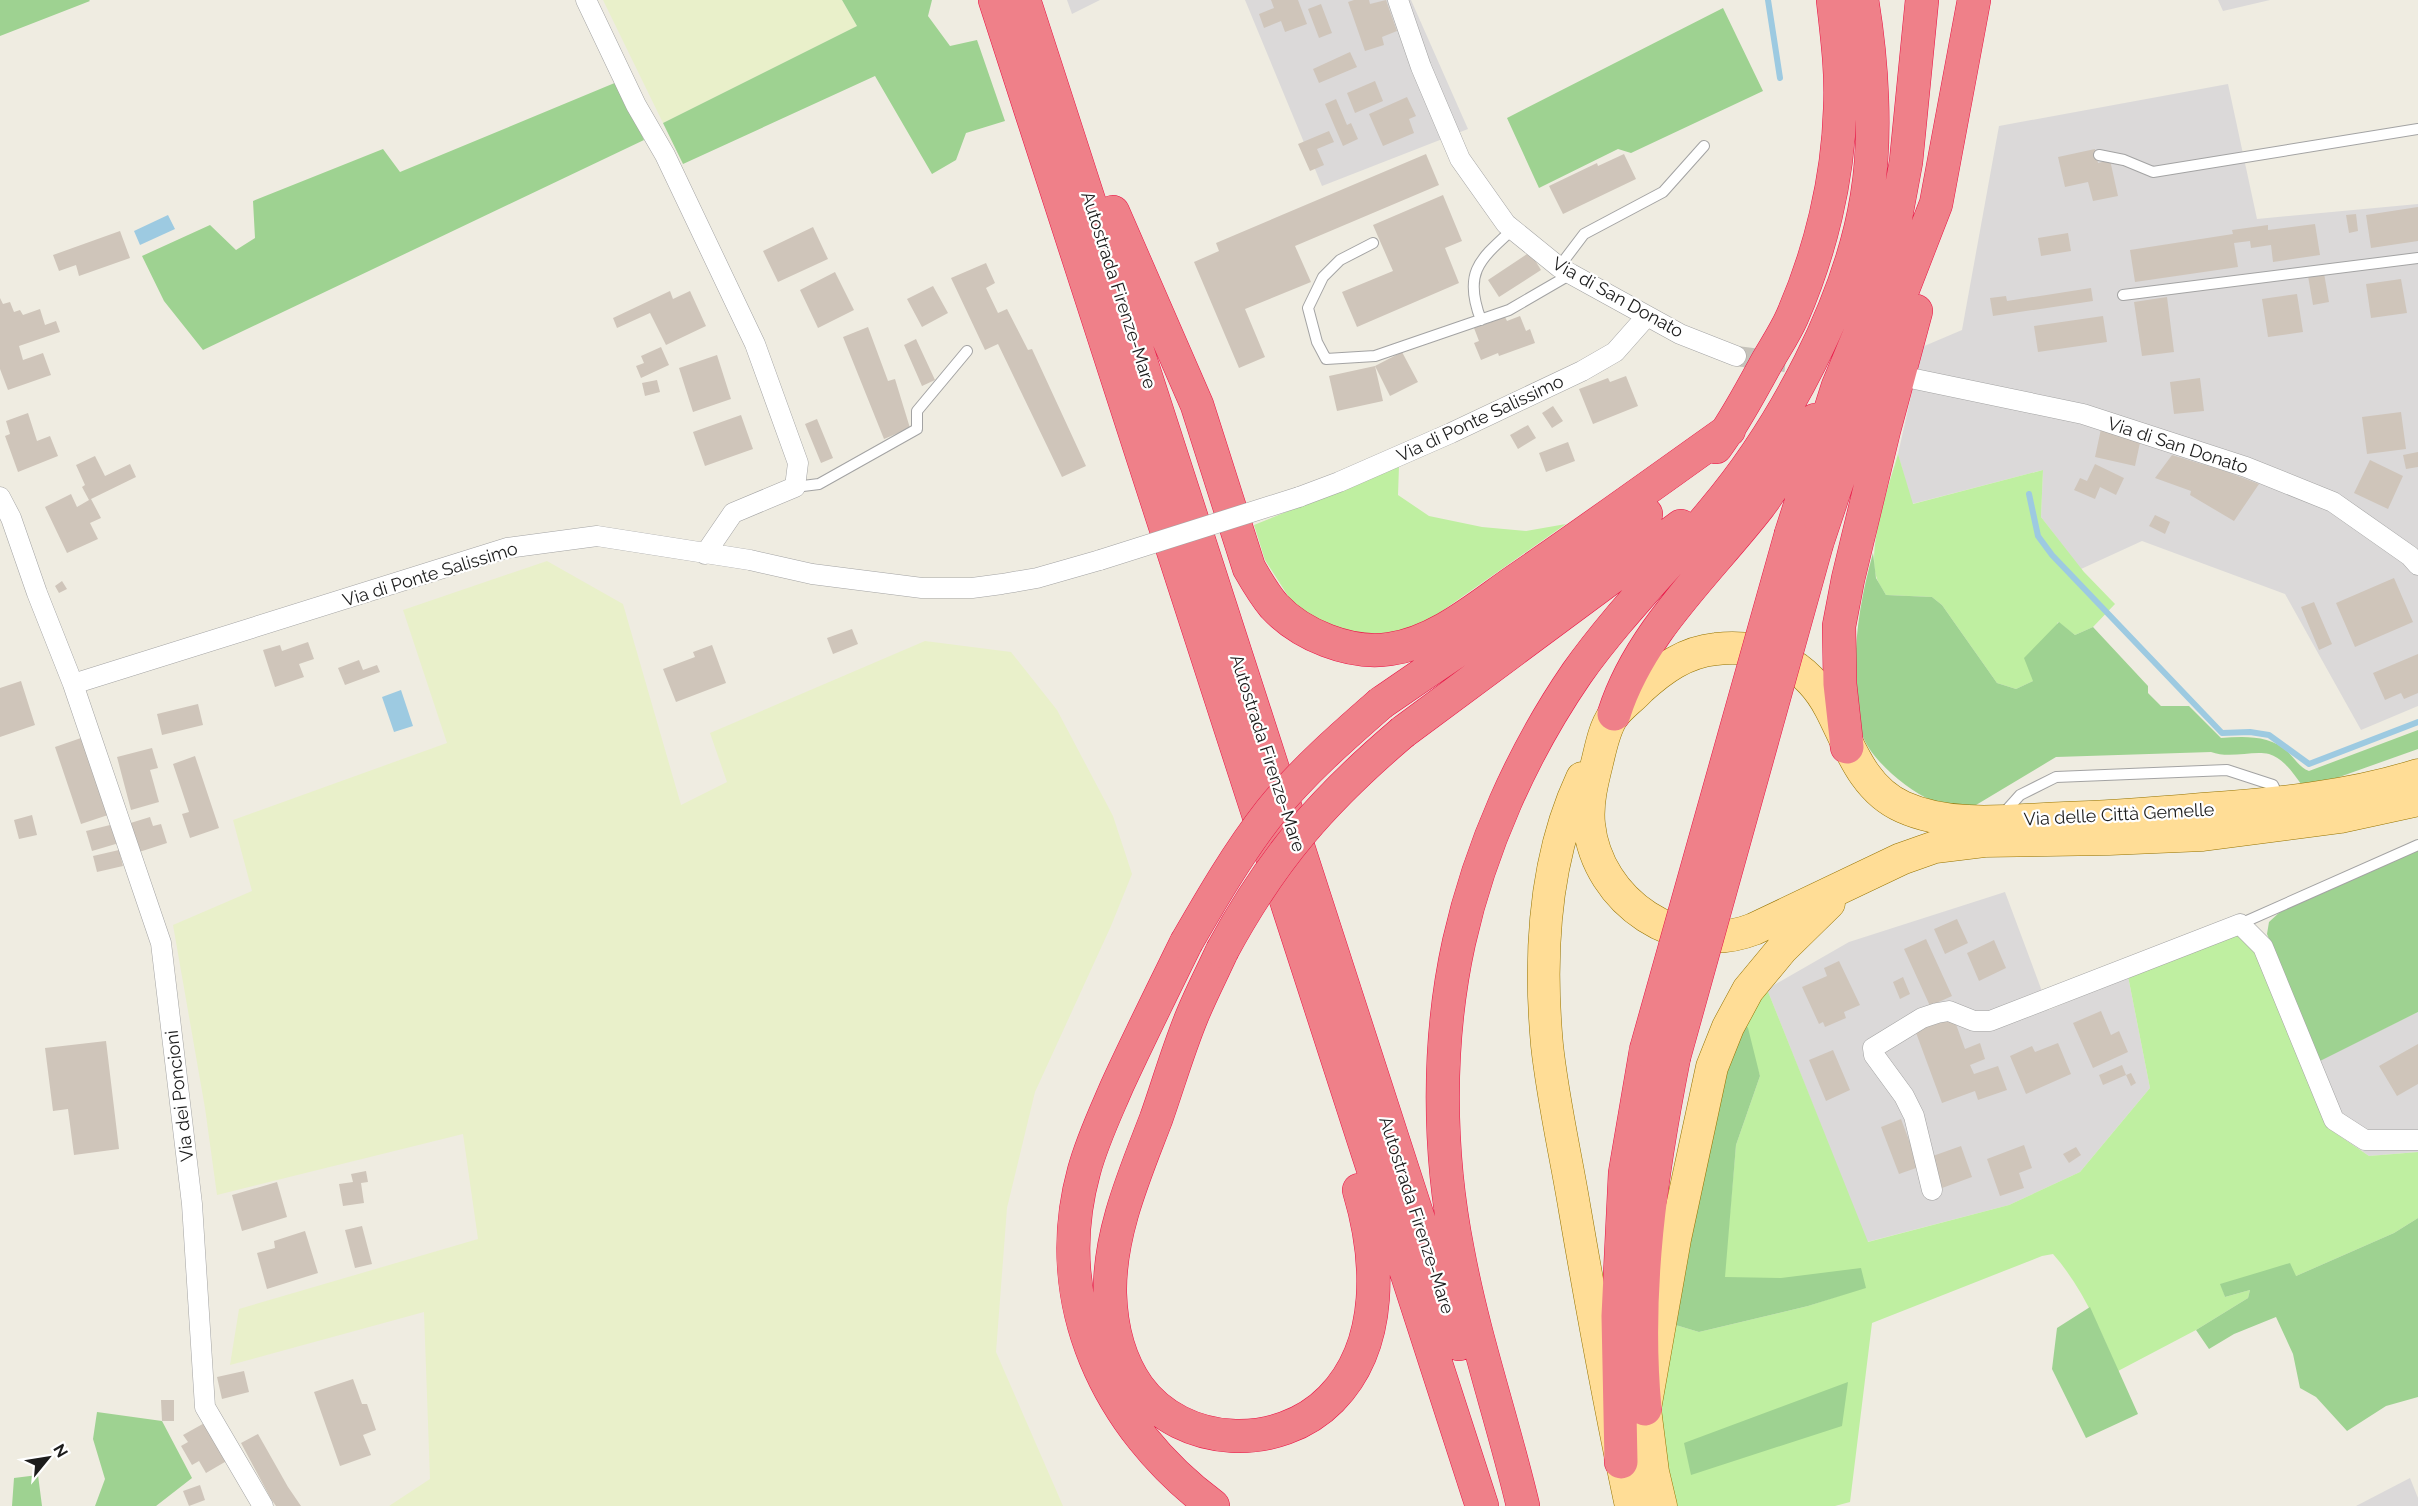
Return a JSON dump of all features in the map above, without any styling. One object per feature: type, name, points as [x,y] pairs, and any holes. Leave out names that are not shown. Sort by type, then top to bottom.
[{"type":"highway","name":"Autostrada Firenze-Mare","points":[[995,0],[1482,1506]]},
{"type":"highway","points":[[1213,1506],[1170,1469],[1144,1441],[1123,1413],[1106,1382],[1086,1335],[1076,1283],[1073,1249],[1077,1202],[1094,1139],[1134,1048],[1186,943],[1221,882],[1270,812],[1342,737],[1381,703],[1574,571],[1621,536],[1688,478],[1729,429],[1791,319],[1811,268],[1826,211],[1836,153],[1840,110],[1840,64],[1833,0]]},
{"type":"highway","points":[[1523,1506],[1467,1295],[1450,1201],[1444,1147],[1444,1084],[1451,983],[1459,943],[1470,898],[1486,852],[1510,794],[1544,724],[1594,649],[1733,487],[1799,384],[1824,332],[1858,234],[1868,195],[1871,131],[1870,66],[1862,0]]},
{"type":"highway","points":[[1621,1462],[1618,1316],[1624,1185],[1631,1130],[1660,1054],[1804,538],[1838,386],[1867,316],[1899,203],[1911,122],[1922,0]]},
{"type":"highway","points":[[1847,747],[1838,647],[1843,603],[1884,430],[1918,305],[1974,0]]},
{"type":"highway","name":"Autostrada Firenze-Mare","points":[[1026,6],[1511,1506]]},
{"type":"highway","points":[[1026,6],[1197,405],[1249,568],[1262,591],[1275,607],[1299,626],[1325,639],[1368,649],[1389,649],[1416,642],[1443,630],[1579,538],[1729,429]]},
{"type":"highway","points":[[1804,538],[1936,204]]},
{"type":"highway","points":[[1609,724],[1628,677],[1656,633],[1761,503],[1838,386]]},
{"type":"highway","points":[[1307,963],[1329,1088],[1372,1245],[1374,1281],[1371,1314],[1362,1347],[1344,1382],[1331,1399],[1317,1411],[1283,1429],[1266,1434],[1233,1437],[1208,1433],[1171,1417],[1139,1388],[1127,1368],[1116,1338],[1110,1292],[1116,1237],[1136,1173],[1191,1018],[1222,951],[1263,880],[1310,819],[1371,759],[1403,732],[1733,487]]},
{"type":"highway","points":[[1645,1409],[1640,1334],[1644,1260],[1653,1178],[1660,1054]]},
{"type":"main road","name":"Via delle Città Gemelle","points":[[2418,775],[2356,790],[2282,803],[2099,817],[1996,821],[1933,816],[1902,807],[1870,781],[1847,747],[1828,704],[1802,672],[1776,655],[1752,649],[1719,648],[1685,657],[1662,670],[1609,724],[1588,805],[1589,826],[1596,857],[1608,880],[1641,914],[1660,925],[1688,935],[1733,936],[1790,913],[1851,881],[1901,859],[1944,846],[1984,841],[2203,835],[2341,817],[2418,800]]},
{"type":"main road","points":[[1609,724],[1573,796],[1563,830],[1547,909],[1545,1000],[1547,1046],[1558,1113],[1630,1506]]},
{"type":"main road","points":[[1661,1506],[1653,1472],[1645,1409],[1675,1239],[1712,1067],[1719,1046],[1736,1011],[1764,969],[1851,881]]},
{"type":"street","points":[[586,0],[636,105],[665,155],[755,344],[798,463],[795,487],[733,513],[705,554]]},
{"type":"street","name":"Via di San Donato","points":[[1398,0],[1421,67],[1460,159],[1506,224],[1565,270],[1646,317],[1680,334],[1736,356]]},
{"type":"street","name":"Via di Ponte Salissimo","points":[[74,684],[507,548],[597,536],[750,560],[812,574],[922,588],[972,588],[1037,578],[1299,497],[1339,482],[1451,433],[1582,371],[1614,352],[1646,317]]},
{"type":"street","name":"Via di San Donato","points":[[1915,379],[2083,414],[2246,466],[2333,502],[2410,556],[2418,565]]},
{"type":"street","points":[[0,497],[11,518],[37,593],[74,684]]},
{"type":"street","name":"Via dei Poncioni","points":[[74,684],[161,943],[192,1204],[205,1407],[263,1506]]},
{"type":"street","points":[[1932,1190],[1914,1116],[1904,1096],[1874,1055],[1873,1048],[1922,1018],[1949,1011],[1974,1021],[1990,1021],[2240,924],[2263,947],[2334,1120],[2365,1140],[2418,1140]]},
{"type":"lane","points":[[2099,155],[2124,160],[2153,171],[2418,129]]},
{"type":"lane","points":[[1373,243],[1340,260],[1323,277],[1308,308],[1317,342],[1326,359],[1375,356],[1509,310],[1565,270],[1584,234],[1663,192],[1704,146]]},
{"type":"lane","points":[[1481,320],[1473,300],[1472,283],[1484,256],[1512,230]]},
{"type":"lane","points":[[2123,295],[2418,258]]},
{"type":"lane","points":[[795,487],[819,484],[917,429],[917,411],[967,351]]},
{"type":"lane","points":[[1996,821],[2020,795],[2056,777],[2227,770],[2273,785],[2282,803]]},
{"type":"lane","points":[[2240,924],[2418,845]]},
{"type":"shaded area","points":[[1067,0],[1100,0],[1072,14]]},
{"type":"shaded area","points":[[1245,0],[1411,0],[1468,129],[1322,186]]},
{"type":"shaded area","points":[[2218,0],[2270,0],[2223,11]]},
{"type":"shaded area","points":[[2228,84],[2257,219],[2418,204],[2418,706],[2361,730],[2285,594],[2142,541],[2081,569],[2041,517],[2043,470],[1912,504],[1898,454],[1922,347],[1962,330],[1999,126]]},
{"type":"shaded area","points":[[2005,892],[2049,1010],[2128,976],[2150,1088],[2080,1172],[2009,1205],[1867,1242],[1767,989],[1849,942]]},
{"type":"shaded area","points":[[2418,1012],[2418,1152],[2369,1156],[2328,1128],[2302,1069]]},
{"type":"shaded area","points":[[2410,1478],[2418,1498],[2418,1506],[2356,1506]]},
{"type":"green space","points":[[0,0],[89,0],[90,1],[0,36]]},
{"type":"green space","points":[[603,0],[842,0],[857,26],[663,123]]},
{"type":"green space","points":[[842,0],[932,0],[928,16],[950,46],[977,40],[1005,121],[966,133],[956,160],[932,174],[875,76],[683,164],[663,123],[857,26]]},
{"type":"green space","points":[[1723,8],[1763,91],[1631,153],[1618,149],[1539,188],[1507,118]]},
{"type":"green space","points":[[617,82],[644,140],[203,350],[164,301],[142,256],[210,225],[236,250],[255,238],[253,201],[383,149],[400,172]]},
{"type":"green space","points":[[1898,454],[1913,504],[2043,470],[2041,517],[2084,572],[2115,604],[2093,627],[2075,635],[2058,622],[2033,681],[2016,689],[1997,683],[1942,605],[1932,597],[1886,595],[1881,587],[1874,566],[1876,534]]},
{"type":"green space","points":[[1399,466],[1398,495],[1429,516],[1482,527],[1526,531],[1566,524],[1415,630],[1379,638],[1334,633],[1297,610],[1265,560],[1254,525]]},
{"type":"green space","points":[[1873,553],[1876,578],[1886,595],[1932,597],[1942,605],[1997,683],[2016,689],[2033,681],[2024,658],[2059,622],[2075,635],[2093,627],[2148,686],[2148,693],[2161,706],[2189,706],[2221,738],[2248,737],[2273,742],[2281,746],[2306,770],[2309,771],[2418,730],[2418,749],[2314,786],[2301,784],[2283,762],[2263,753],[2226,755],[2211,752],[2056,757],[1971,808],[1935,802],[1911,789],[1890,773],[1866,744],[1862,734],[1856,688],[1856,649],[1860,610]]},
{"type":"green space","points":[[547,561],[623,604],[681,805],[727,782],[710,733],[925,641],[1011,652],[1057,710],[1113,816],[1132,874],[1111,926],[1035,1092],[1007,1208],[996,1352],[1063,1506],[389,1506],[430,1479],[424,1312],[230,1365],[239,1309],[478,1239],[463,1134],[217,1195],[205,1108],[173,925],[252,891],[233,820],[447,743],[403,610]]},
{"type":"green space","points":[[2418,849],[2418,1012],[2320,1061],[2267,934],[2269,922],[2281,911]]},
{"type":"green space","points":[[2231,933],[2246,936],[2259,957],[2328,1128],[2369,1156],[2418,1152],[2418,1218],[2394,1233],[2296,1276],[2221,1284],[2225,1297],[2250,1290],[2248,1298],[2196,1330],[2118,1371],[2090,1310],[2064,1267],[2053,1254],[2042,1256],[1872,1323],[1850,1502],[1835,1506],[1672,1506],[1662,1452],[1660,1395],[1669,1323],[1699,1332],[1808,1306],[1866,1287],[1781,1278],[1724,1278],[1736,1145],[1760,1076],[1742,1020],[1767,989],[1868,1242],[2009,1205],[2080,1172],[2150,1088],[2128,976]]},
{"type":"green space","points":[[1742,1020],[1748,1028],[1760,1076],[1736,1145],[1725,1277],[1781,1278],[1861,1268],[1866,1288],[1808,1306],[1699,1332],[1669,1323],[1701,1159]]},
{"type":"green space","points":[[2418,1218],[2418,1397],[2386,1406],[2347,1431],[2316,1397],[2300,1388],[2293,1354],[2276,1317],[2234,1334],[2209,1349],[2196,1330],[2248,1298],[2250,1290],[2225,1297],[2220,1284],[2290,1263],[2296,1276],[2394,1233]]},
{"type":"green space","points":[[2090,1307],[2138,1414],[2086,1438],[2052,1369],[2057,1328]]},
{"type":"green space","points":[[1848,1382],[1842,1426],[1691,1475],[1684,1443]]},
{"type":"green space","points":[[97,1412],[162,1421],[192,1478],[156,1506],[95,1506],[105,1479],[93,1439]]},
{"type":"green space","points":[[38,1475],[42,1506],[12,1506],[14,1478]]},
{"type":"water","points":[[168,215],[175,229],[140,245],[134,231]]},
{"type":"water","points":[[401,690],[413,726],[394,732],[382,697]]},
{"type":"building","points":[[1271,0],[1298,0],[1307,24],[1285,32],[1281,21],[1264,28],[1259,14],[1274,8]]},
{"type":"building","points":[[1369,0],[1370,4],[1386,0],[1397,31],[1382,37],[1384,45],[1365,51],[1348,2]]},
{"type":"building","points":[[1321,4],[1332,33],[1319,38],[1308,9]]},
{"type":"building","points":[[1350,52],[1357,67],[1319,83],[1313,69]]},
{"type":"building","points":[[1375,81],[1383,101],[1355,113],[1347,93]]},
{"type":"building","points":[[1407,97],[1416,116],[1409,119],[1414,133],[1383,146],[1369,114]]},
{"type":"building","points":[[1336,99],[1347,125],[1351,123],[1358,139],[1343,146],[1325,104]]},
{"type":"building","points":[[1329,131],[1334,142],[1317,149],[1324,165],[1310,171],[1298,144]]},
{"type":"building","points":[[2095,149],[2098,163],[2110,160],[2118,196],[2093,201],[2088,182],[2065,187],[2058,157]]},
{"type":"building","points":[[1426,154],[1439,185],[1295,246],[1311,282],[1245,309],[1265,357],[1239,368],[1194,262],[1219,251],[1216,243]]},
{"type":"building","points":[[1624,154],[1636,179],[1563,214],[1549,186],[1597,163],[1598,166]]},
{"type":"building","points":[[1443,195],[1462,241],[1445,248],[1459,283],[1357,327],[1342,292],[1393,271],[1373,225]]},
{"type":"building","points":[[2418,207],[2418,241],[2371,248],[2366,215]]},
{"type":"building","points":[[2356,214],[2358,231],[2349,233],[2346,215]]},
{"type":"building","points":[[2315,224],[2320,255],[2273,262],[2271,245],[2251,248],[2250,241],[2234,243],[2238,267],[2135,282],[2130,250],[2233,234],[2232,230],[2268,225],[2268,230]]},
{"type":"building","points":[[813,227],[828,259],[778,282],[763,251]]},
{"type":"building","points":[[120,231],[130,258],[79,276],[76,265],[59,271],[53,255]]},
{"type":"building","points":[[2068,233],[2071,251],[2041,256],[2038,238]]},
{"type":"building","points":[[1530,252],[1541,270],[1499,297],[1488,280]]},
{"type":"building","points":[[986,263],[995,283],[986,288],[998,313],[1007,309],[1028,350],[1032,349],[1086,466],[1062,477],[998,344],[985,350],[951,278]]},
{"type":"building","points":[[835,272],[854,310],[818,328],[800,290]]},
{"type":"building","points":[[2324,273],[2329,302],[2313,305],[2308,276]]},
{"type":"building","points":[[2401,279],[2407,313],[2371,318],[2366,284]]},
{"type":"building","points":[[933,286],[948,313],[922,327],[907,299]]},
{"type":"building","points":[[2091,288],[2093,301],[1993,316],[1990,298],[2006,296],[2007,301]]},
{"type":"building","points":[[670,291],[673,299],[690,291],[706,326],[666,345],[650,313],[617,328],[613,318]]},
{"type":"building","points":[[2297,294],[2303,332],[2268,337],[2262,299]]},
{"type":"building","points":[[2167,297],[2174,352],[2142,356],[2134,302]]},
{"type":"building","points":[[0,298],[3,304],[10,302],[14,312],[20,310],[23,315],[40,309],[45,325],[56,321],[60,332],[19,346],[23,360],[43,353],[51,375],[8,390],[0,369]]},
{"type":"building","points":[[1520,316],[1526,331],[1530,329],[1535,343],[1481,360],[1474,343],[1479,341],[1474,328],[1505,317],[1507,321]]},
{"type":"building","points":[[2103,316],[2107,342],[2038,352],[2034,326]]},
{"type":"building","points":[[868,327],[888,381],[895,379],[910,428],[884,439],[843,337]]},
{"type":"building","points":[[916,339],[935,380],[922,386],[904,345]]},
{"type":"building","points":[[661,347],[669,365],[641,378],[636,366],[644,363],[641,356]]},
{"type":"building","points":[[1402,352],[1418,382],[1390,396],[1375,366]]},
{"type":"building","points":[[717,355],[731,399],[693,412],[679,368]]},
{"type":"building","points":[[1375,366],[1383,401],[1337,411],[1329,376]]},
{"type":"building","points":[[1626,376],[1638,406],[1593,424],[1579,389],[1608,378],[1610,382]]},
{"type":"building","points":[[2200,378],[2204,411],[2174,414],[2170,382]]},
{"type":"building","points":[[657,380],[660,392],[645,396],[642,383]]},
{"type":"building","points":[[1553,406],[1563,421],[1552,428],[1542,413]]},
{"type":"building","points":[[2401,412],[2406,449],[2367,454],[2362,417]]},
{"type":"building","points":[[28,413],[37,441],[50,436],[58,456],[18,472],[5,436],[10,434],[6,421]]},
{"type":"building","points":[[741,415],[753,449],[705,466],[693,432]]},
{"type":"building","points":[[817,419],[833,458],[821,463],[805,424]]},
{"type":"building","points":[[1528,425],[1536,438],[1518,449],[1510,435]]},
{"type":"building","points":[[2101,429],[2141,438],[2135,466],[2095,457]]},
{"type":"building","points":[[1568,442],[1575,461],[1546,472],[1539,453]]},
{"type":"building","points":[[2418,452],[2418,467],[2406,469],[2403,455]]},
{"type":"building","points":[[2172,455],[2259,484],[2234,521],[2190,495],[2191,491],[2155,478]]},
{"type":"building","points":[[95,456],[105,476],[130,464],[136,477],[91,499],[101,518],[90,523],[98,539],[67,553],[45,507],[71,494],[77,507],[89,500],[82,487],[85,485],[76,465]]},
{"type":"building","points":[[2370,460],[2403,476],[2388,509],[2354,493]]},
{"type":"building","points":[[2095,464],[2124,478],[2116,495],[2100,487],[2095,499],[2074,490],[2080,478],[2087,481]]},
{"type":"building","points":[[2155,515],[2170,522],[2165,534],[2149,526]]},
{"type":"building","points":[[2394,578],[2413,622],[2355,647],[2336,603]]},
{"type":"building","points":[[62,581],[67,589],[59,593],[55,586]]},
{"type":"building","points":[[2314,602],[2332,644],[2319,650],[2301,607]]},
{"type":"building","points":[[852,629],[858,644],[833,654],[827,638]]},
{"type":"building","points":[[308,642],[314,659],[299,664],[304,677],[275,687],[263,650],[280,645],[282,651]]},
{"type":"building","points":[[712,645],[726,683],[676,702],[663,669],[695,657],[693,652]]},
{"type":"building","points":[[2418,654],[2418,693],[2404,699],[2401,693],[2385,700],[2373,673]]},
{"type":"building","points":[[359,660],[363,670],[377,665],[380,672],[345,685],[338,668]]},
{"type":"building","points":[[21,681],[35,725],[0,737],[0,688]]},
{"type":"building","points":[[198,704],[203,725],[162,735],[157,714]]},
{"type":"building","points":[[81,738],[108,815],[81,824],[55,747]]},
{"type":"building","points":[[152,748],[158,768],[150,770],[159,802],[131,810],[117,757]]},
{"type":"building","points":[[195,756],[219,828],[190,838],[182,814],[189,812],[173,764]]},
{"type":"building","points":[[32,815],[37,835],[19,839],[14,820]]},
{"type":"building","points":[[150,817],[153,826],[161,824],[167,843],[133,854],[124,825]]},
{"type":"building","points":[[114,824],[119,843],[92,851],[86,831]]},
{"type":"building","points":[[119,850],[123,866],[97,872],[93,856]]},
{"type":"building","points":[[1957,919],[1968,943],[1945,954],[1934,929]]},
{"type":"building","points":[[1926,939],[1952,996],[1930,1006],[1904,949]]},
{"type":"building","points":[[1994,940],[2006,968],[1979,981],[1967,953]]},
{"type":"building","points":[[1839,961],[1860,1005],[1844,1012],[1846,1018],[1825,1027],[1823,1022],[1819,1024],[1802,987],[1827,976],[1824,968]]},
{"type":"building","points":[[1903,977],[1910,994],[1900,999],[1893,982]]},
{"type":"building","points":[[2101,1011],[2111,1035],[2119,1031],[2128,1052],[2093,1068],[2073,1023]]},
{"type":"building","points":[[1953,1016],[1965,1049],[1980,1043],[1985,1059],[1970,1065],[1974,1074],[1998,1066],[2007,1090],[1978,1100],[1975,1091],[1942,1103],[1915,1030]]},
{"type":"building","points":[[106,1041],[119,1149],[74,1155],[68,1109],[53,1111],[45,1048]]},
{"type":"building","points":[[2058,1043],[2071,1074],[2026,1094],[2010,1056],[2032,1046],[2035,1052]]},
{"type":"building","points":[[2418,1044],[2418,1084],[2397,1096],[2379,1066]]},
{"type":"building","points":[[1833,1050],[1850,1090],[1826,1101],[1809,1060]]},
{"type":"building","points":[[2122,1065],[2126,1075],[2103,1085],[2099,1075]]},
{"type":"building","points":[[2131,1073],[2136,1083],[2131,1086],[2126,1075]]},
{"type":"building","points":[[1901,1119],[1919,1167],[1899,1174],[1881,1127]]},
{"type":"building","points":[[2024,1145],[2032,1168],[2019,1173],[2024,1188],[2000,1196],[1987,1159]]},
{"type":"building","points":[[1961,1146],[1972,1177],[1942,1188],[1930,1157]]},
{"type":"building","points":[[2076,1147],[2081,1155],[2069,1163],[2063,1154]]},
{"type":"building","points":[[366,1171],[368,1182],[361,1183],[364,1203],[343,1206],[339,1184],[353,1182],[351,1174]]},
{"type":"building","points":[[277,1182],[287,1217],[242,1231],[232,1195]]},
{"type":"building","points":[[362,1226],[372,1264],[355,1268],[345,1230]]},
{"type":"building","points":[[305,1231],[318,1273],[267,1289],[257,1253],[275,1248],[274,1241]]},
{"type":"building","points":[[244,1371],[249,1392],[222,1399],[217,1377]]},
{"type":"building","points":[[353,1379],[362,1404],[367,1404],[376,1430],[363,1435],[371,1455],[340,1466],[314,1392]]},
{"type":"building","points":[[161,1400],[174,1400],[174,1421],[162,1421]]},
{"type":"building","points":[[208,1421],[230,1459],[206,1473],[199,1461],[192,1465],[181,1446],[188,1442],[183,1435]]},
{"type":"building","points":[[258,1434],[301,1506],[276,1506],[271,1499],[241,1443]]},
{"type":"building","points":[[200,1485],[205,1500],[189,1506],[183,1491]]},
{"type":"waterway","points":[[1768,0],[1780,78]]},
{"type":"waterway","points":[[2029,494],[2038,536],[2052,555],[2222,733],[2250,732],[2269,735],[2309,764],[2418,722]]},
{"type":"tunnel","points":[[1736,356],[1817,366]]}]
